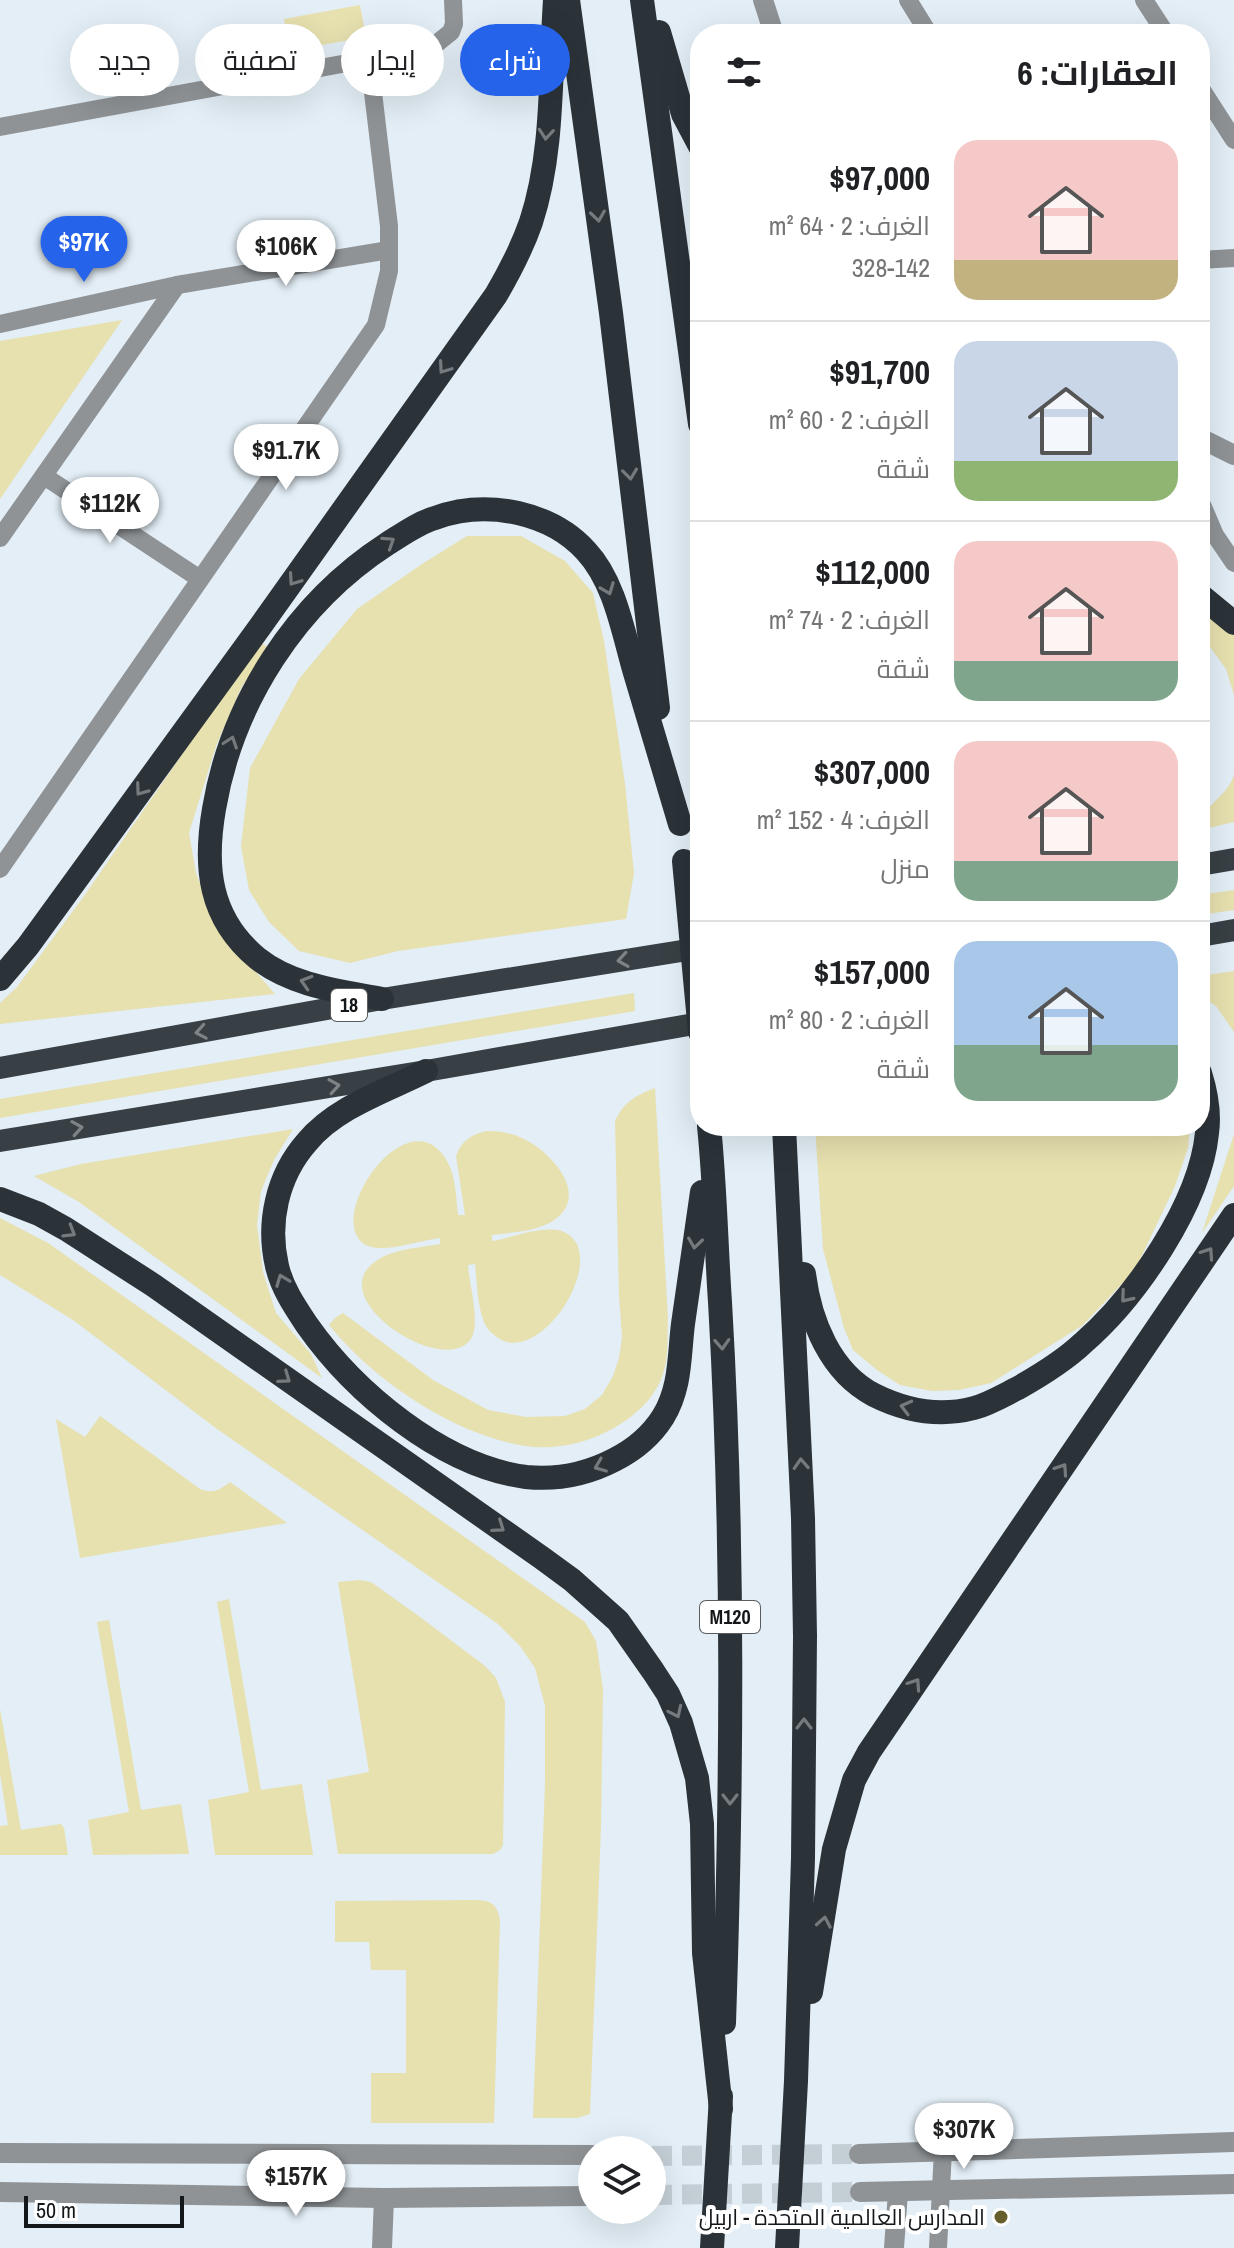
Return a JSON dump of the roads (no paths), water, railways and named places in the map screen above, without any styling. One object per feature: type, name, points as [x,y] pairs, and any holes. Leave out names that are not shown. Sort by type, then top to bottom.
[{"type":"highway","points":[[0,979],[28,946],[262,624],[510,271],[531,220],[543,166],[555,0]]},
{"type":"highway","points":[[568,0],[611,313],[651,661],[680,824],[690,925]]},
{"type":"highway","points":[[642,0],[690,351]]},
{"type":"highway","points":[[649,0],[683,114],[690,127]]},
{"type":"highway","points":[[382,999],[300,981],[258,958],[240,941],[217,902],[208,862],[209,841],[217,793],[232,738],[255,687],[270,663],[325,593],[372,554],[415,526],[453,512],[494,509],[545,521],[572,537],[583,548],[602,572],[617,611],[680,824]]},
{"type":"highway","points":[[1210,603],[1234,623]]},
{"type":"highway","points":[[1210,863],[1234,859]]},
{"type":"highway","points":[[1210,934],[1234,930]]},
{"type":"highway","name":"18","points":[[0,1068],[382,999],[690,950]]},
{"type":"highway","points":[[0,1141],[690,1025]]},
{"type":"highway","points":[[426,1071],[342,1112],[307,1141],[288,1169],[276,1201],[273,1235],[278,1269],[285,1290],[297,1310],[321,1345],[350,1378],[382,1406],[454,1453],[508,1473],[526,1477],[555,1477],[602,1466],[637,1447],[663,1417],[678,1380],[708,1136]]},
{"type":"highway","name":"M120","points":[[709,1136],[727,1422],[730,1620],[730,1844],[721,2109],[712,2248]]},
{"type":"highway","points":[[784,1136],[810,1305],[816,1325],[835,1361],[850,1378],[888,1402],[910,1409],[955,1412],[977,1408],[1005,1395],[1084,1343],[1134,1288],[1155,1258],[1190,1192],[1207,1136]]},
{"type":"highway","points":[[784,1136],[803,1518],[805,1636],[803,1858],[787,2248]]},
{"type":"highway","points":[[0,1199],[39,1214],[66,1229],[165,1293],[530,1549],[572,1580],[618,1621],[668,1694],[681,1723],[697,1778],[702,1824],[704,1953],[721,2109]]},
{"type":"highway","points":[[796,2081],[834,1849],[854,1780],[869,1752],[1234,1215]]},
{"type":"street","points":[[444,39],[451,32],[455,14],[453,0]]},
{"type":"street","points":[[763,0],[771,24]]},
{"type":"street","points":[[908,0],[923,24]]},
{"type":"street","points":[[1144,0],[1160,24]]},
{"type":"street","points":[[0,127],[341,64]]},
{"type":"street","points":[[0,869],[376,325],[389,271],[389,226],[373,96]]},
{"type":"street","points":[[1210,103],[1234,140]]},
{"type":"street","points":[[0,324],[177,285],[389,250]]},
{"type":"street","points":[[1210,259],[1234,258]]},
{"type":"street","points":[[0,538],[177,285]]},
{"type":"street","points":[[1210,444],[1234,455]]},
{"type":"street","points":[[44,476],[200,579]]},
{"type":"street","points":[[1210,523],[1234,563]]},
{"type":"street","points":[[859,2154],[1234,2142]]},
{"type":"street","points":[[938,2248],[943,2150]]},
{"type":"street","points":[[0,2153],[578,2155]]},
{"type":"street","points":[[860,2192],[1234,2184]]},
{"type":"street","points":[[0,2192],[384,2198],[578,2196]]},
{"type":"street","points":[[894,2248],[898,2192]]},
{"type":"street","points":[[382,2248],[384,2198]]},
{"type":"tunnel","points":[[666,2156],[859,2154]]},
{"type":"tunnel","points":[[666,2195],[860,2192]]},
{"type":"place","name":"المدارس العالمية المتحدة - اربيل","points":[[1001,2217]]}]
